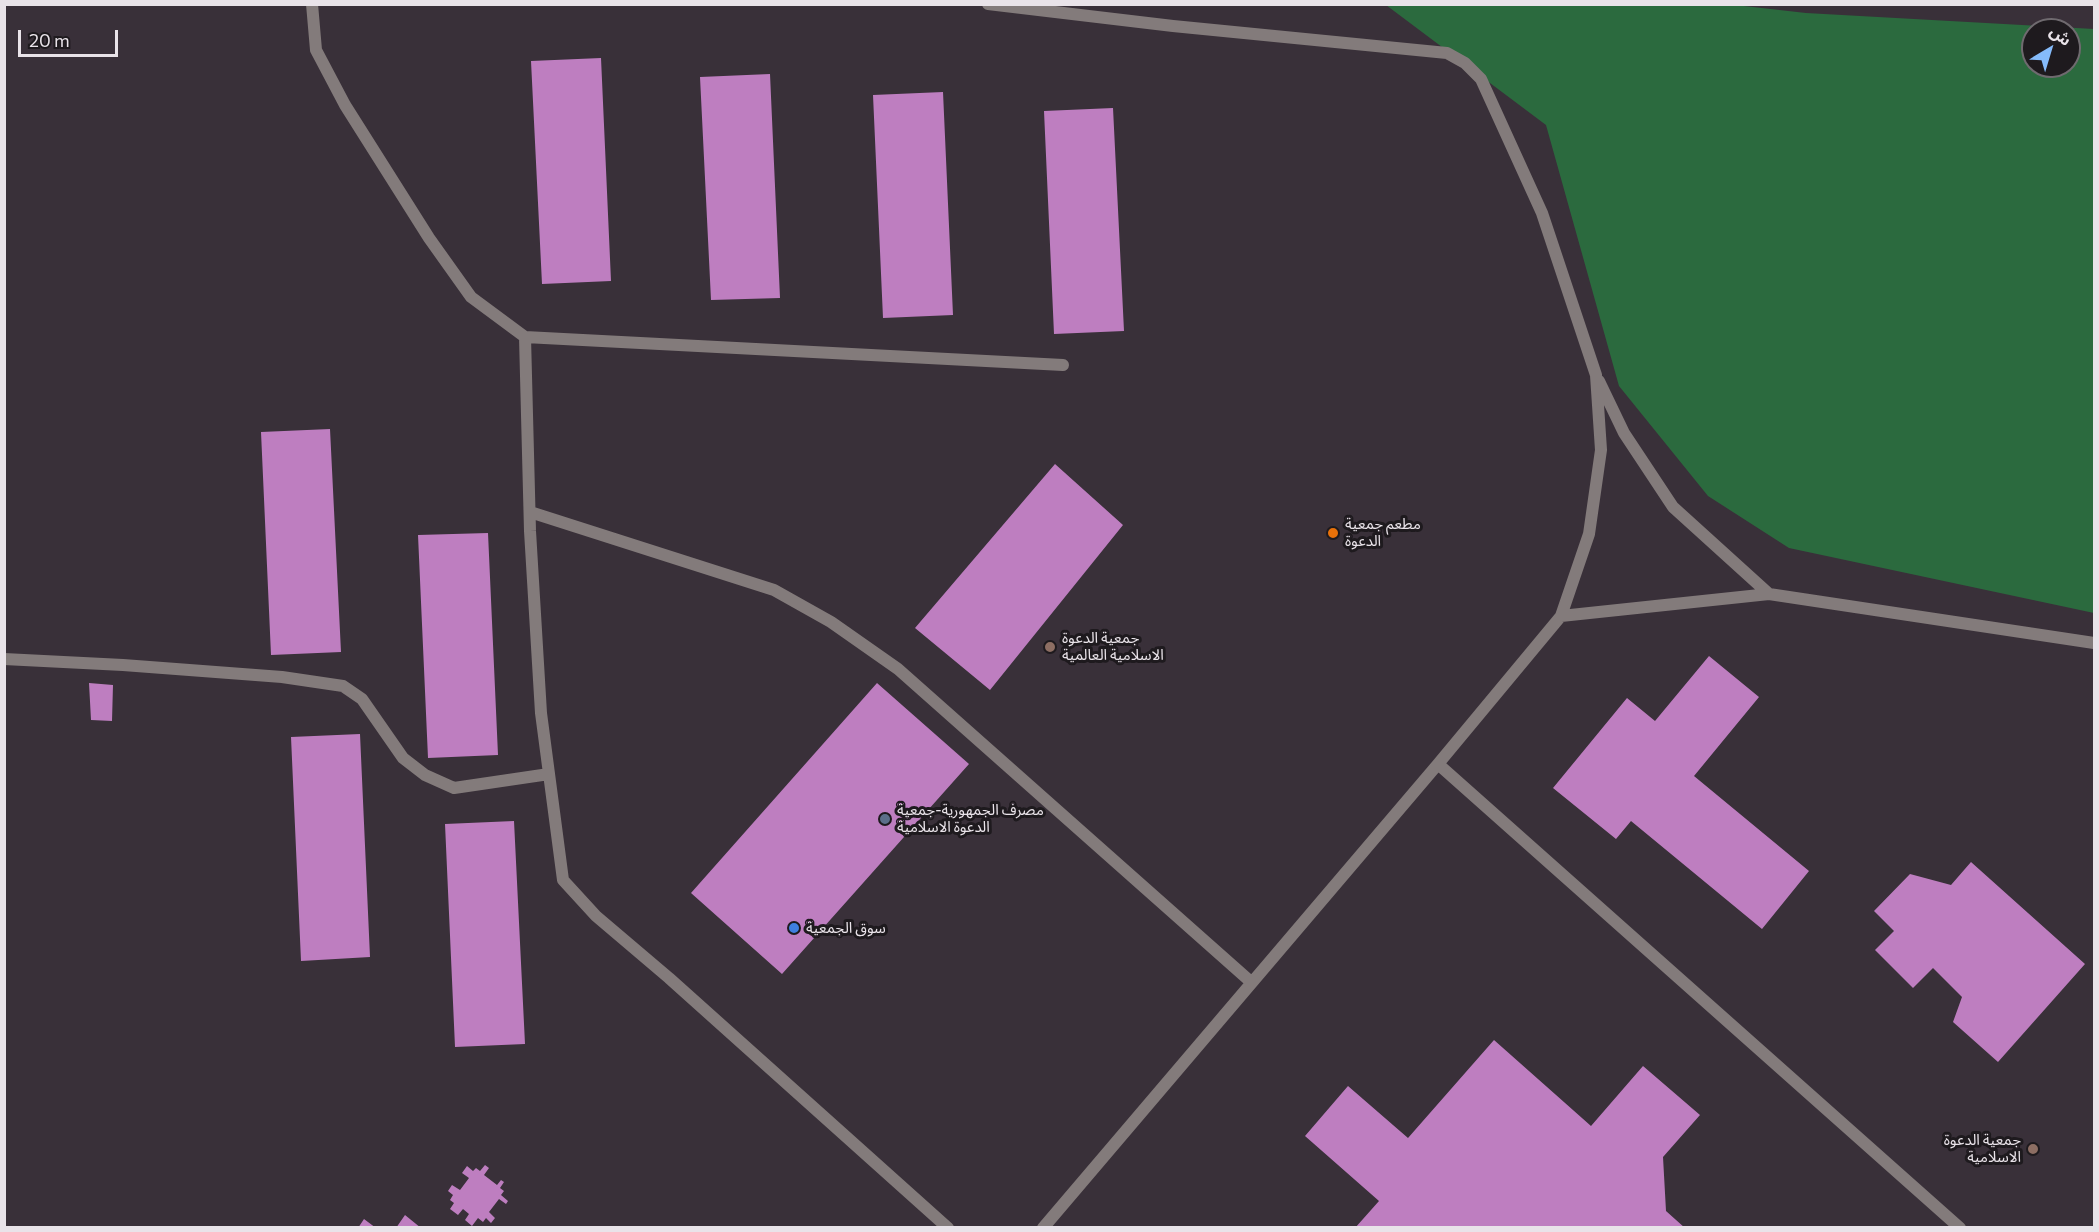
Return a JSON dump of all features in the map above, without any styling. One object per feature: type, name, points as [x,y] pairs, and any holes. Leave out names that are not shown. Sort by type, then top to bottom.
[{"type":"lane","points":[[312,4],[316,50],[345,105],[429,238],[471,297],[525,337],[1063,365]]},
{"type":"lane","points":[[988,4],[1173,26],[1447,53],[1465,63],[1481,79],[1490,95],[1542,213],[1596,375],[1624,432],[1673,507],[1768,594]]},
{"type":"lane","points":[[525,337],[530,512],[541,713],[563,880],[596,916],[669,978],[948,1227]]},
{"type":"lane","points":[[1043,1227],[1438,764],[1561,616],[1589,534],[1601,450],[1596,375]]},
{"type":"lane","points":[[530,512],[774,590],[831,622],[898,669],[1251,982]]},
{"type":"lane","points":[[1561,616],[1768,594],[2094,643]]},
{"type":"lane","points":[[4,659],[123,664],[282,677],[343,686],[362,699],[403,758],[425,775],[454,788],[549,774]]},
{"type":"lane","points":[[1438,764],[1960,1227]]},
{"type":"green space","points":[[1726,4],[1806,13],[2021,25],[2021,78],[2081,78],[2081,28],[2094,29],[2094,613],[1789,548],[1708,496],[1619,386],[1546,125],[1386,5]]},
{"type":"building","points":[[601,58],[611,281],[542,284],[531,61]]},
{"type":"building","points":[[770,74],[780,298],[711,300],[700,77]]},
{"type":"building","points":[[943,92],[953,315],[883,318],[873,95]]},
{"type":"building","points":[[1113,108],[1124,331],[1054,334],[1044,111]]},
{"type":"building","points":[[330,429],[341,652],[271,655],[261,432]]},
{"type":"building","points":[[1055,464],[1123,525],[990,690],[915,628]]},
{"type":"building","points":[[488,533],[498,755],[428,758],[418,535]]},
{"type":"building","points":[[1709,656],[1759,697],[1694,776],[1809,871],[1762,929],[1631,821],[1616,839],[1553,788],[1627,698],[1655,721]]},
{"type":"building","points":[[89,683],[113,685],[112,721],[91,720]]},
{"type":"building","points":[[877,683],[969,764],[782,974],[691,893]]},
{"type":"building","points":[[360,734],[370,957],[301,961],[291,737]]},
{"type":"building","points":[[514,821],[525,1044],[455,1047],[445,824]]},
{"type":"building","points":[[1971,862],[2085,964],[1998,1062],[1953,1022],[1962,997],[1933,968],[1913,988],[1875,950],[1894,931],[1874,911],[1910,874],[1951,885]]},
{"type":"building","points":[[1494,1040],[1591,1126],[1643,1066],[1700,1115],[1663,1157],[1666,1211],[1685,1228],[1355,1228],[1379,1201],[1305,1136],[1348,1086],[1408,1138]]},
{"type":"building","points":[[485,1165],[489,1168],[484,1175],[497,1185],[501,1180],[504,1182],[500,1188],[504,1191],[501,1195],[508,1201],[506,1204],[499,1199],[489,1212],[495,1218],[491,1223],[486,1218],[483,1222],[478,1218],[472,1226],[465,1220],[469,1214],[463,1209],[458,1215],[450,1209],[454,1203],[450,1200],[453,1195],[448,1191],[452,1185],[460,1190],[469,1178],[462,1173],[467,1166],[473,1171],[476,1168],[480,1171]]},
{"type":"building","points":[[405,1215],[421,1228],[396,1228]]},
{"type":"building","points":[[364,1219],[376,1228],[358,1228]]},
{"type":"place","name":"مطعم جمعية الدعوة","points":[[1333,533]]},
{"type":"place","name":"جمعية الدعوة الاسلامية العالمية","points":[[1050,647]]},
{"type":"place","name":"مصرف الجمهورية-جمعية الدعوة الاسلامية","points":[[885,819]]},
{"type":"place","name":"سوق الجمعية","points":[[794,928]]},
{"type":"place","name":"جمعية الدعوة الاسلامية","points":[[2033,1149]]}]
